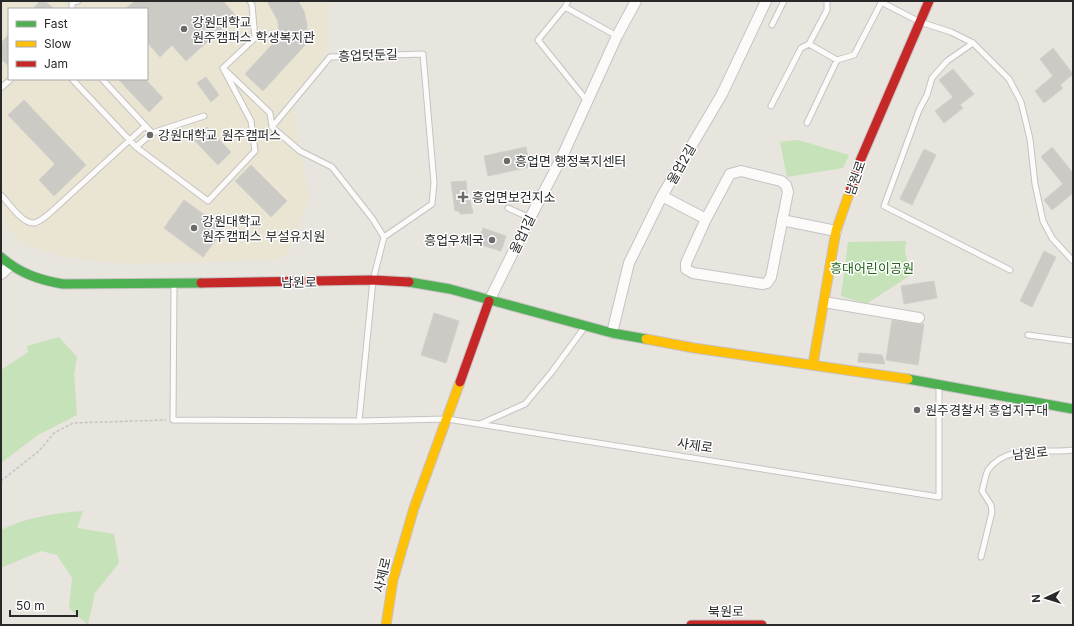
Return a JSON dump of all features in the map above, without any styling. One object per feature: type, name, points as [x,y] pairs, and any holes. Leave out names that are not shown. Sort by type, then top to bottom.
[{"type":"street","name":"울업1길","points":[[489,301],[561,159],[616,36],[636,1]]},
{"type":"street","name":"울업2길","points":[[612,333],[629,263],[662,196],[722,94],[766,1]]},
{"type":"street","name":"남원로","points":[[813,364],[836,231],[860,161],[928,1]]},
{"type":"street","points":[[741,171],[781,181],[786,185],[788,192],[771,277],[767,283],[763,284],[693,273],[686,269],[686,263],[706,219],[730,174],[741,171]]},
{"type":"street","points":[[662,196],[706,219]]},
{"type":"street","points":[[782,220],[836,231]]},
{"type":"street","name":"남원로","points":[[1,256],[10,266],[26,274],[54,283],[73,285],[373,280],[422,283],[450,289],[489,301],[612,333],[694,348],[813,364],[939,384],[1073,409]]},
{"type":"street","points":[[1,274],[10,266]]},
{"type":"street","name":"사제로","points":[[386,625],[393,580],[414,508],[489,301]]},
{"type":"street","points":[[824,302],[919,318]]},
{"type":"street","points":[[377,625],[393,580]]},
{"type":"street","points":[[389,625],[393,580]]},
{"type":"street","name":"북원로","points":[[691,625],[762,625]]},
{"type":"lane","points":[[223,68],[255,38],[252,5],[250,1]]},
{"type":"lane","points":[[568,1],[538,40],[587,101]]},
{"type":"lane","points":[[772,25],[784,1]]},
{"type":"lane","points":[[826,10],[827,1]]},
{"type":"lane","points":[[771,106],[801,48],[809,44],[831,1]]},
{"type":"lane","points":[[809,44],[837,60],[854,56],[881,2],[920,22],[951,32],[973,43],[1009,79],[1021,102],[1030,139],[1035,184],[1043,221],[1052,238],[1073,260]]},
{"type":"lane","points":[[565,6],[616,36]]},
{"type":"lane","points":[[973,43],[947,61],[932,78],[927,95],[919,110],[884,206],[1010,270]]},
{"type":"lane","name":"흥업텃둔길","points":[[272,127],[330,56],[423,54],[434,183],[432,204],[384,237]]},
{"type":"lane","points":[[807,123],[837,60]]},
{"type":"lane","points":[[223,68],[270,113],[272,127],[300,150],[332,167],[372,218],[384,237],[373,280],[359,421]]},
{"type":"lane","points":[[73,80],[128,140],[208,201],[255,151],[251,121],[223,68]]},
{"type":"lane","points":[[103,80],[152,133]]},
{"type":"lane","points":[[136,147],[152,133],[204,116]]},
{"type":"lane","points":[[1,195],[24,219],[29,222],[36,223],[50,213],[145,126]]},
{"type":"lane","points":[[508,208],[530,218]]},
{"type":"lane","points":[[174,283],[173,420],[359,421],[447,419]]},
{"type":"lane","points":[[479,424],[525,404],[551,373],[585,326]]},
{"type":"lane","points":[[1028,335],[1073,341]]},
{"type":"lane","name":"사제로","points":[[447,419],[939,497],[939,384]]},
{"type":"lane","name":"남원로","points":[[981,557],[992,512],[990,505],[982,491],[988,471],[1000,459],[1013,453],[1073,450]]},
{"type":"path","points":[[1,481],[39,451],[54,433],[73,423],[173,420]]},
{"type":"shaded area","name":"강원대학교 원주캠퍼스","points":[[1,1],[329,1],[329,47],[293,104],[309,197],[288,254],[274,260],[126,264],[63,257],[19,242],[1,218]]},
{"type":"green space","points":[[798,140],[849,155],[843,168],[787,177],[780,142]]},
{"type":"green space","name":"흥대어린이공원","points":[[906,241],[905,252],[911,275],[866,304],[841,296],[848,242]]},
{"type":"green space","points":[[59,337],[77,357],[74,374],[77,415],[38,435],[1,463],[1,370],[28,352],[27,346]]},
{"type":"green space","points":[[83,511],[77,528],[114,534],[119,563],[95,593],[88,625],[69,608],[72,578],[57,555],[41,551],[1,568],[1,530],[41,516]]},
{"type":"building","points":[[40,1],[45,1],[53,8],[34,8]]},
{"type":"building","name":"강원대학교 원주캠퍼스 학생복지관","points":[[135,1],[223,1],[236,16],[186,61],[172,45],[160,57],[148,43],[148,8],[126,8]]},
{"type":"building","points":[[267,1],[298,1],[304,11],[307,24],[306,44],[263,91],[245,74],[279,37],[278,21]]},
{"type":"building","points":[[8,35],[8,65],[1,59],[1,43]]},
{"type":"building","points":[[1053,48],[1073,74],[1060,85],[1063,88],[1044,103],[1035,91],[1053,76],[1040,59]]},
{"type":"building","points":[[953,69],[974,94],[960,105],[963,108],[944,123],[935,111],[953,97],[939,80]]},
{"type":"building","points":[[206,77],[219,95],[211,102],[197,83]]},
{"type":"building","points":[[119,80],[146,80],[163,98],[149,112]]},
{"type":"building","points":[[24,100],[86,165],[54,196],[39,180],[55,164],[8,115]]},
{"type":"building","points":[[207,127],[231,152],[218,165],[194,140]]},
{"type":"building","name":"흥업면 행정복지센터","points":[[526,147],[530,167],[488,176],[484,156]]},
{"type":"building","points":[[1052,147],[1073,173],[1073,193],[1052,210],[1044,200],[1063,184],[1041,157]]},
{"type":"building","points":[[924,149],[936,155],[912,205],[900,199]]},
{"type":"building","points":[[251,165],[287,201],[271,217],[235,181]]},
{"type":"building","name":"흥업면보건지소","points":[[466,181],[467,196],[469,196],[473,213],[460,214],[459,211],[455,211],[451,182]]},
{"type":"building","name":"강원대학교 원주캠퍼스 부설유치원","points":[[184,200],[224,229],[203,257],[164,228]]},
{"type":"building","name":"흥업우체국","points":[[483,228],[506,236],[501,251],[478,244]]},
{"type":"building","points":[[1044,251],[1056,257],[1032,307],[1020,301]]},
{"type":"building","points":[[934,281],[937,298],[904,304],[901,286]]},
{"type":"building","points":[[434,313],[459,321],[446,363],[421,355]]},
{"type":"building","points":[[892,320],[924,324],[918,365],[886,360]]},
{"type":"building","points":[[859,353],[882,355],[885,364],[858,362]]},
{"type":"traffic: fast","points":[[1,257],[22,272],[63,284],[201,283]]},
{"type":"traffic: fast","points":[[409,282],[450,289],[612,333],[646,339]]},
{"type":"traffic: fast","points":[[908,379],[1073,409]]},
{"type":"traffic: slow","points":[[813,364],[836,231],[850,191]]},
{"type":"traffic: slow","points":[[646,339],[694,348],[908,379]]},
{"type":"traffic: slow","points":[[386,625],[393,580],[414,508],[460,382]]},
{"type":"traffic: jam","points":[[850,191],[860,161],[929,1]]},
{"type":"traffic: jam","points":[[201,283],[373,280],[409,282]]},
{"type":"traffic: jam","points":[[460,382],[489,301]]},
{"type":"traffic: jam","points":[[691,625],[762,625]]},
{"type":"place","name":"강원대학교 원주캠퍼스 학생복지관","points":[[184,29]]},
{"type":"place","name":"강원대학교 원주캠퍼스","points":[[150,135]]},
{"type":"place","name":"흥업면 행정복지센터","points":[[507,161]]},
{"type":"place","name":"흥업면보건지소","points":[[463,197]]},
{"type":"place","name":"강원대학교 원주캠퍼스 부설유치원","points":[[194,228]]},
{"type":"place","name":"흥업우체국","points":[[492,240]]},
{"type":"place","name":"원주경찰서 흥업지구대","points":[[917,410]]}]
